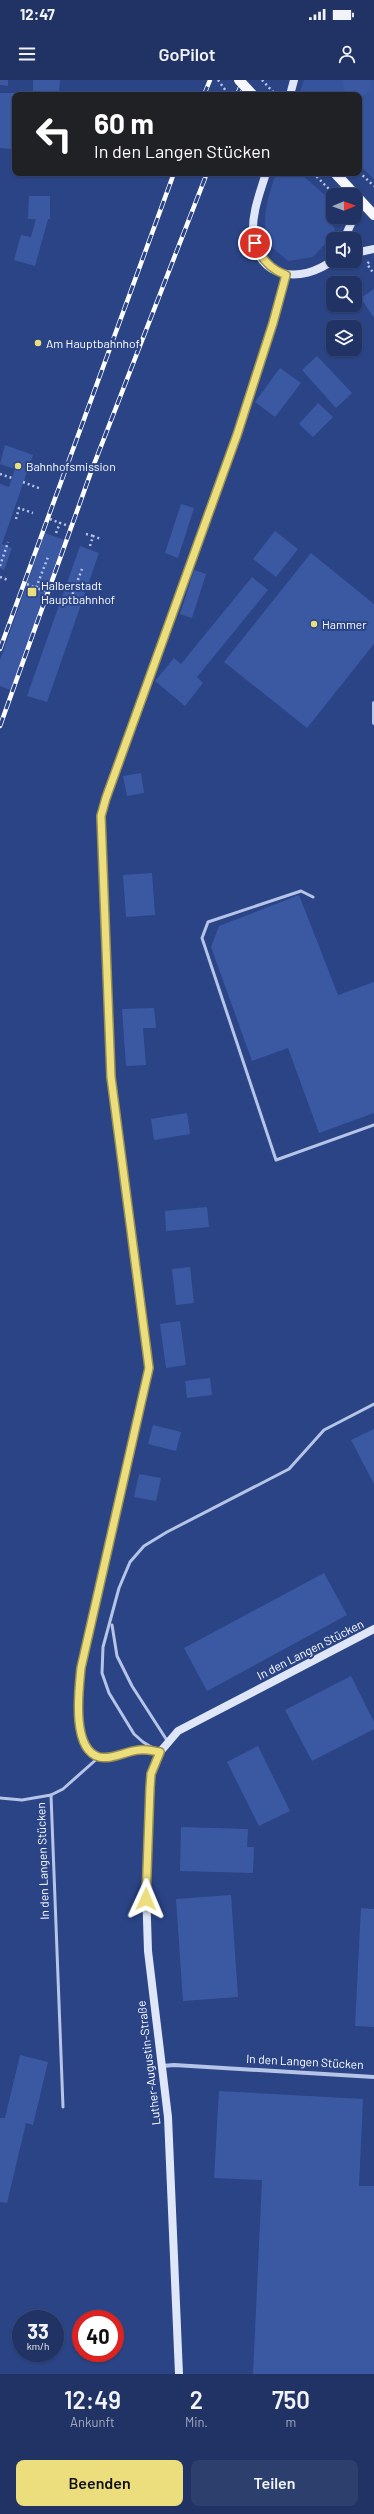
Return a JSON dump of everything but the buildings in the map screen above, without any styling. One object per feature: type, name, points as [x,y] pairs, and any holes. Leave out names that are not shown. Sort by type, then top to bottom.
[{"type":"main road","points":[[239,80],[250,92]]},
{"type":"main road","points":[[338,176],[349,188]]},
{"type":"main road","points":[[363,201],[374,215]]},
{"type":"street","points":[[291,92],[294,80]]},
{"type":"street","points":[[265,176],[254,214],[255,243],[264,260],[277,272],[286,275],[311,273],[326,264]]},
{"type":"street","points":[[363,201],[374,206]]},
{"type":"street","points":[[362,252],[374,249]]},
{"type":"street","points":[[160,1752],[139,1750],[109,1757],[99,1757],[88,1748],[80,1729],[78,1704],[81,1668],[149,1368],[111,1077],[101,816],[106,798],[237,435],[273,323],[286,275]]},
{"type":"street","points":[[374,703],[374,723]]},
{"type":"street","name":"In den Langen Stücken","points":[[160,1752],[178,1731],[374,1629]]},
{"type":"street","name":"Luther-Augustin-Straße","points":[[160,1752],[151,1774],[146,1888],[148,1951],[162,2066],[171,2173],[179,2374]]},
{"type":"street","name":"In den Langen Stücken","points":[[162,2066],[174,2065],[374,2077]]},
{"type":"lane","points":[[313,897],[301,890],[208,922],[202,938],[276,1160],[374,1125]]},
{"type":"lane","points":[[160,1752],[143,1742],[134,1734],[109,1693],[102,1673],[104,1647],[112,1623],[119,1588],[127,1569],[144,1546],[289,1469],[324,1430],[374,1404]]},
{"type":"lane","points":[[112,1623],[117,1656],[132,1686],[168,1742]]},
{"type":"lane","name":"In den Langen Stücken","points":[[63,2107],[51,1795],[63,1789],[99,1757]]},
{"type":"lane","points":[[0,1798],[22,1800],[51,1795]]},
{"type":"path","points":[[218,80],[227,92]]},
{"type":"path","points":[[262,80],[273,92]]},
{"type":"path","points":[[362,175],[374,186]]},
{"type":"path","points":[[317,176],[328,188]]},
{"type":"path","points":[[367,264],[374,274]]},
{"type":"path","points":[[0,474],[12,478]]},
{"type":"path","points":[[23,482],[41,489]]},
{"type":"path","points":[[16,519],[19,508],[33,513]]},
{"type":"path","points":[[50,519],[69,526]]},
{"type":"path","points":[[56,533],[60,523]]},
{"type":"path","points":[[86,534],[101,539]]},
{"type":"path","points":[[90,546],[93,536]]},
{"type":"path","points":[[0,566],[8,542]]},
{"type":"path","points":[[36,588],[48,557]]},
{"type":"path","points":[[70,601],[82,569]]},
{"type":"path","points":[[0,577],[8,580]]},
{"type":"path","points":[[27,584],[45,591]]},
{"type":"path","points":[[63,598],[80,604]]},
{"type":"shaded area","points":[[304,80],[374,80],[374,179],[362,168],[362,92],[300,92]]},
{"type":"shaded area","points":[[275,176],[303,176],[326,196],[326,224],[332,224],[336,232],[326,232],[326,243],[313,257],[288,261],[270,244],[265,226],[266,208]]},
{"type":"railway","points":[[205,92],[210,80]]},
{"type":"railway","points":[[238,92],[243,80]]},
{"type":"railway","points":[[0,649],[173,176]]},
{"type":"railway","points":[[0,726],[91,472],[206,176]]},
{"type":"place","name":"Am Hauptbahnhof","points":[[38,343]]},
{"type":"place","name":"Bahnhofsmission","points":[[18,466]]},
{"type":"place","name":"Halberstadt Hauptbahnhof","points":[[32,592]]},
{"type":"place","name":"Hammer","points":[[314,624]]},
{"type":"route","points":[[146,1899],[151,1774],[160,1752],[139,1750],[109,1757],[99,1757],[88,1748],[80,1729],[78,1704],[81,1668],[149,1368],[148,1350],[118,1144],[111,1077],[100,832],[101,816],[106,798],[143,700],[237,435],[273,323],[286,275],[277,272],[270,267],[264,260],[255,243]]}]
